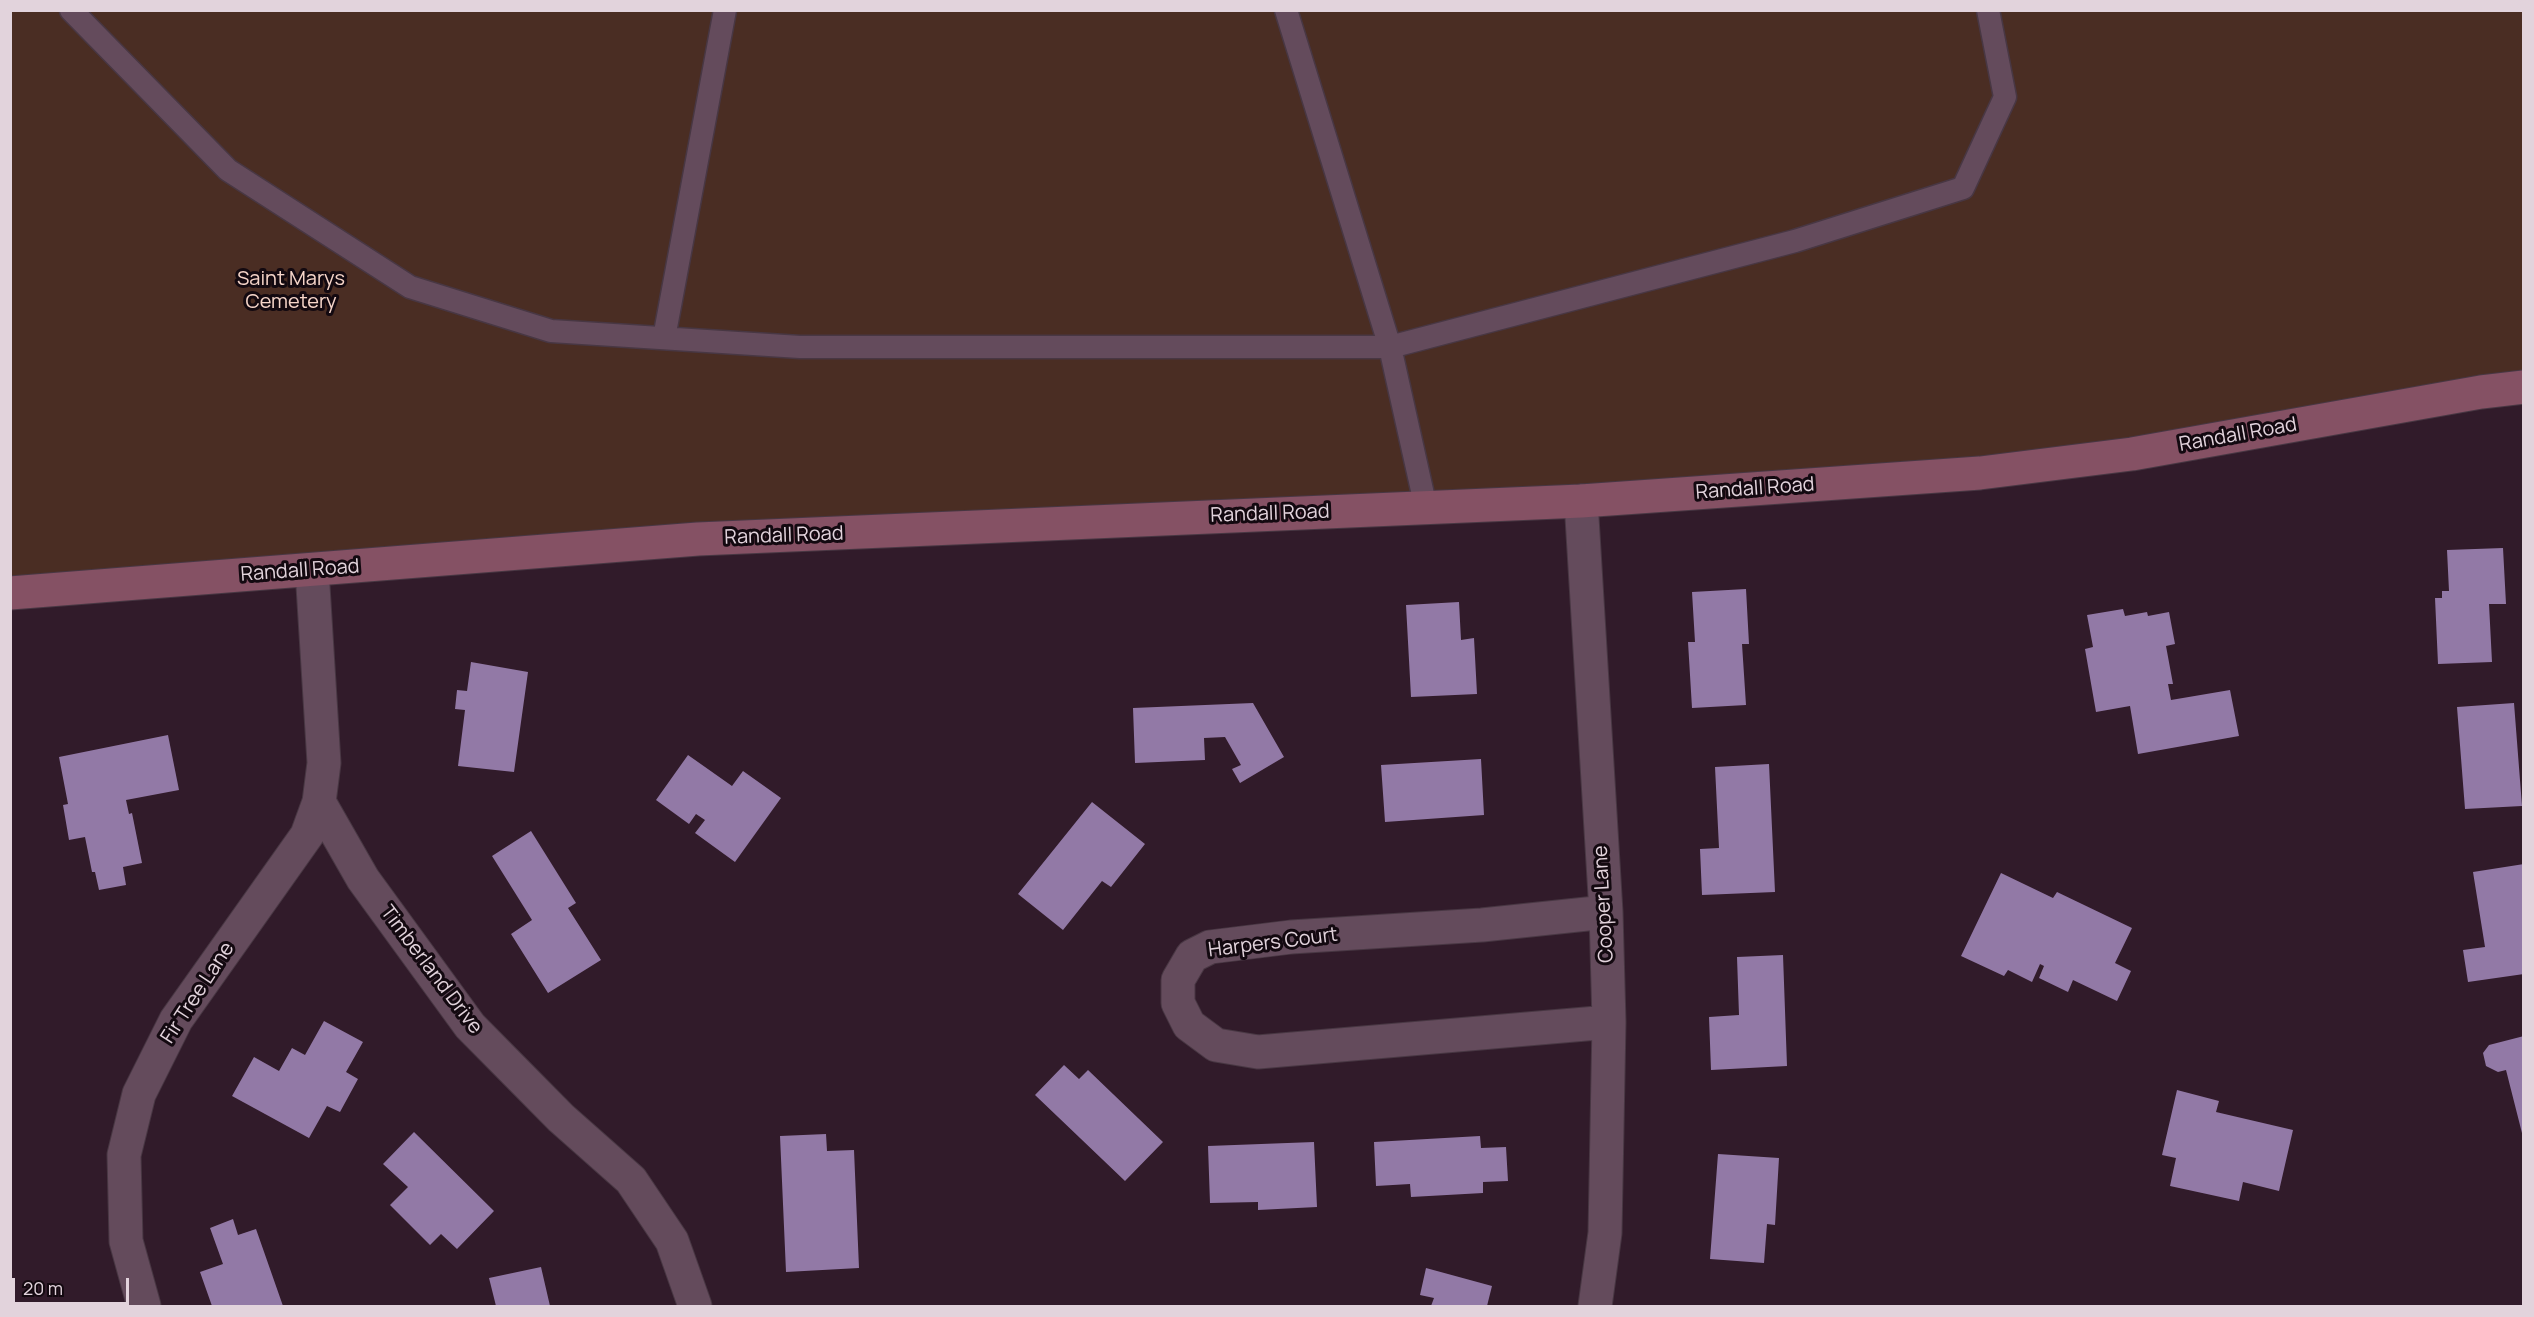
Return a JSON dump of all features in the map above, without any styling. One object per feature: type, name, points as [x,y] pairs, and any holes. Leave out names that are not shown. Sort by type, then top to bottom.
[{"type":"street","name":"Randall Road","points":[[10,593],[698,539],[1581,501],[1980,473],[2132,454],[2481,392],[2523,387]]},
{"type":"street","name":"Cooper Lane","points":[[1581,501],[1606,912],[1609,1022],[1605,1233],[1595,1306]]},
{"type":"street","points":[[312,570],[324,764],[319,802]]},
{"type":"street","name":"Fir Tree Lane","points":[[144,1306],[126,1241],[124,1155],[139,1094],[176,1020],[307,835],[319,802]]},
{"type":"street","name":"Timberland Drive","points":[[319,802],[363,879],[470,1026],[561,1118],[631,1180],[672,1241],[695,1306]]},
{"type":"street","name":"Harpers Court","points":[[1606,912],[1482,925],[1291,937],[1210,947],[1192,956],[1178,980],[1178,1003],[1189,1025],[1216,1045],[1258,1052],[1609,1022]]},
{"type":"lane","points":[[71,10],[228,170],[410,287],[551,331],[800,347],[1390,347],[1795,241],[1963,188],[2005,97],[1988,10]]},
{"type":"lane","points":[[664,338],[724,10]]},
{"type":"lane","points":[[1286,10],[1390,347],[1426,508]]},
{"type":"green space","name":"Saint Marys Cemetery","points":[[11,11],[2523,11],[2523,387],[2132,454],[11,593]]},
{"type":"building","points":[[2503,548],[2506,604],[2489,604],[2492,662],[2438,664],[2435,598],[2442,598],[2442,591],[2449,591],[2447,550]]},
{"type":"building","points":[[1746,589],[1749,644],[1742,644],[1746,705],[1692,708],[1688,642],[1695,642],[1692,592]]},
{"type":"building","points":[[1459,602],[1461,640],[1474,638],[1477,694],[1411,697],[1406,605]]},
{"type":"building","points":[[2123,609],[2125,616],[2147,612],[2148,616],[2169,612],[2175,644],[2166,646],[2173,684],[2168,684],[2171,700],[2230,690],[2239,736],[2138,754],[2130,706],[2096,712],[2085,649],[2093,647],[2087,615]]},
{"type":"building","points":[[471,662],[528,672],[514,772],[458,766],[465,710],[455,709],[457,690],[467,691]]},
{"type":"building","points":[[1253,703],[1284,757],[1240,783],[1232,769],[1241,765],[1225,737],[1204,738],[1205,760],[1135,763],[1133,708]]},
{"type":"building","points":[[2514,703],[2522,806],[2465,809],[2457,707]]},
{"type":"building","points":[[168,735],[179,790],[126,800],[129,814],[132,813],[142,863],[123,867],[126,885],[99,890],[95,872],[92,872],[85,837],[69,840],[63,805],[68,804],[59,757]]},
{"type":"building","points":[[688,755],[732,786],[743,771],[781,798],[735,862],[695,833],[705,820],[696,814],[689,824],[656,800]]},
{"type":"building","points":[[1481,759],[1484,815],[1385,822],[1381,765]]},
{"type":"building","points":[[1769,764],[1775,892],[1702,895],[1700,849],[1719,848],[1715,767]]},
{"type":"building","points":[[1092,802],[1145,844],[1111,887],[1102,881],[1063,930],[1018,894]]},
{"type":"building","points":[[531,831],[576,903],[568,908],[601,960],[548,993],[511,934],[532,920],[492,856]]},
{"type":"building","points":[[2524,864],[2524,974],[2468,982],[2463,950],[2485,947],[2473,872]]},
{"type":"building","points":[[2001,873],[2053,898],[2057,892],[2132,928],[2115,963],[2131,971],[2117,1001],[2073,980],[2068,992],[2039,978],[2044,966],[2040,964],[2032,982],[2008,970],[2004,976],[1961,956]]},
{"type":"building","points":[[1783,955],[1787,1066],[1711,1070],[1709,1017],[1739,1015],[1737,957]]},
{"type":"building","points":[[324,1021],[363,1042],[346,1072],[358,1079],[340,1112],[327,1106],[309,1138],[232,1096],[254,1057],[279,1071],[292,1048],[305,1055]]},
{"type":"building","points":[[2524,1036],[2523,1137],[2506,1070],[2498,1072],[2486,1066],[2483,1053],[2489,1045]]},
{"type":"building","points":[[1064,1065],[1079,1079],[1088,1070],[1163,1142],[1125,1181],[1035,1095]]},
{"type":"building","points":[[2177,1090],[2219,1101],[2216,1112],[2293,1130],[2279,1191],[2243,1182],[2239,1201],[2170,1186],[2176,1158],[2162,1155]]},
{"type":"building","points":[[414,1132],[494,1211],[457,1249],[441,1234],[430,1245],[390,1205],[408,1187],[383,1164]]},
{"type":"building","points":[[826,1134],[827,1151],[854,1150],[859,1268],[786,1272],[780,1136]]},
{"type":"building","points":[[1480,1136],[1481,1148],[1506,1147],[1508,1181],[1483,1182],[1483,1193],[1411,1197],[1410,1184],[1376,1186],[1374,1142]]},
{"type":"building","points":[[1314,1142],[1317,1207],[1258,1210],[1258,1202],[1210,1203],[1208,1146]]},
{"type":"building","points":[[1718,1154],[1779,1158],[1775,1225],[1767,1224],[1764,1263],[1710,1259]]},
{"type":"building","points":[[233,1219],[238,1235],[256,1229],[283,1306],[212,1306],[200,1272],[223,1264],[210,1228]]},
{"type":"building","points":[[541,1267],[550,1306],[496,1306],[489,1278]]},
{"type":"building","points":[[1426,1268],[1492,1286],[1487,1306],[1431,1306],[1434,1298],[1420,1295]]}]
